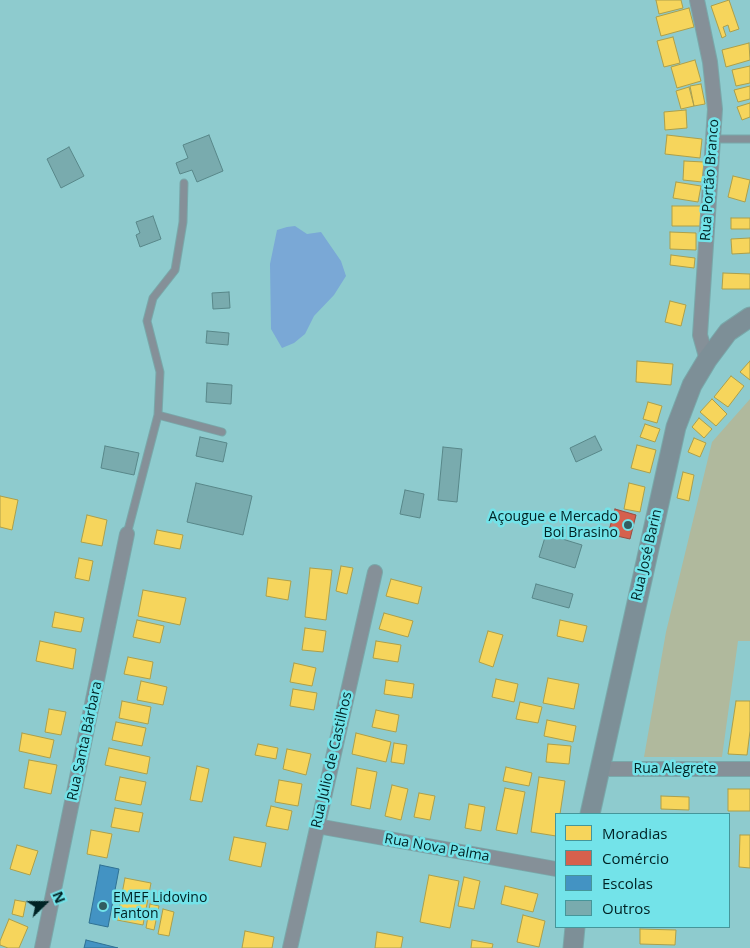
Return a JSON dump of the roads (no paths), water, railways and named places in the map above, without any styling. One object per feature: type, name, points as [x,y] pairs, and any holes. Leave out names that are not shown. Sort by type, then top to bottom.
[{"type":"main road","name":"Rua José Barin","points":[[590,813],[676,427],[692,385],[707,360],[728,332],[750,318]]},
{"type":"main road","points":[[573,948],[575,928]]},
{"type":"street","name":"Rua Portão Branco","points":[[696,0],[711,71],[716,109],[712,139],[700,334],[707,360]]},
{"type":"street","name":"Rua Santa Bárbara","points":[[42,948],[127,534]]},
{"type":"street","name":"Rua Júlio de Castilhos","points":[[290,948],[375,572]]},
{"type":"street","name":"Rua Alegrete","points":[[600,769],[750,769]]},
{"type":"street","name":"Rua Nova Palma","points":[[317,826],[555,869]]},
{"type":"lane","points":[[712,139],[750,139]]},
{"type":"lane","points":[[127,534],[158,416],[160,372],[147,321],[153,298],[175,270],[183,222],[184,182]]},
{"type":"lane","points":[[158,416],[222,432]]},
{"type":"water","points":[[295,226],[307,234],[321,232],[341,261],[346,276],[334,295],[314,316],[305,334],[294,343],[282,348],[271,329],[270,264],[277,230]]},
{"type":"place","name":"Açougue e Mercado Boi Brasino","points":[[628,525]]},
{"type":"place","name":"EMEF Lidovino Fanton","points":[[103,906]]}]
